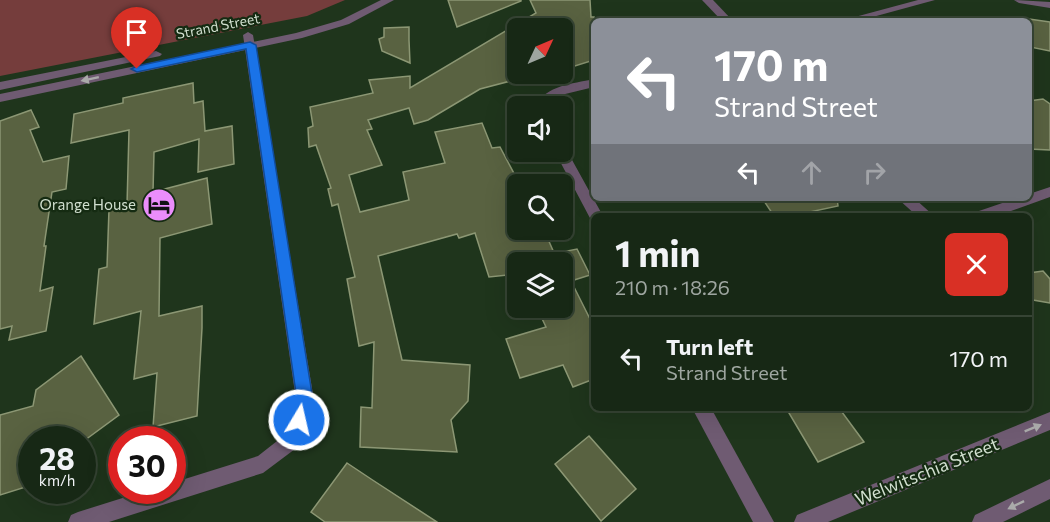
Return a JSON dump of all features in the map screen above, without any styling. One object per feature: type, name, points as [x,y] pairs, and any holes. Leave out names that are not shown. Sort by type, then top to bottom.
[{"type":"street","name":"Strand Street","points":[[0,98],[249,40],[338,15],[367,0]]},
{"type":"street","name":"Strand Street","points":[[0,86],[249,40],[298,36],[345,22],[389,0]]},
{"type":"street","points":[[707,0],[725,18]]},
{"type":"street","points":[[858,18],[930,0]]},
{"type":"street","points":[[1019,0],[1050,5]]},
{"type":"street","points":[[78,522],[263,464],[293,440],[305,400],[249,40]]},
{"type":"street","points":[[548,96],[591,83]]},
{"type":"street","points":[[566,162],[594,213]]},
{"type":"street","points":[[1032,198],[1050,192]]},
{"type":"street","points":[[908,201],[923,213]]},
{"type":"street","points":[[990,213],[1024,201]]},
{"type":"street","points":[[703,411],[764,522]]},
{"type":"street","name":"Welwitschia Street","points":[[804,522],[1050,421]]},
{"type":"street","points":[[982,522],[1050,489]]},
{"type":"shaded area","points":[[0,0],[345,0],[307,16],[0,76]]},
{"type":"building","points":[[448,0],[521,0],[521,1],[457,27]]},
{"type":"building","points":[[530,0],[590,0],[591,17],[594,17],[591,18],[591,61],[573,67],[573,18],[528,18],[536,13]]},
{"type":"building","points":[[1032,19],[1050,22],[1050,51],[1032,47]]},
{"type":"building","points":[[409,27],[410,63],[382,51],[379,39],[384,37],[384,28]]},
{"type":"building","points":[[507,30],[507,82],[480,89],[428,120],[414,124],[409,108],[368,120],[372,129],[367,130],[382,165],[349,175],[360,212],[409,200],[403,172],[445,163],[435,132],[482,123],[492,148],[500,147],[514,174],[507,174],[507,240],[548,240],[554,252],[507,252],[507,275],[489,277],[475,233],[459,238],[457,234],[378,256],[402,360],[470,365],[468,401],[451,420],[457,452],[360,447],[361,407],[372,408],[374,342],[359,346],[347,279],[355,277],[338,204],[332,206],[328,189],[331,188],[316,145],[309,147],[308,128],[313,126],[310,107],[373,93],[369,80],[410,76],[410,88]]},
{"type":"building","points":[[193,83],[194,103],[203,101],[205,131],[232,126],[234,164],[198,172],[199,139],[154,152],[153,192],[207,178],[212,224],[160,238],[159,316],[202,306],[202,328],[197,416],[157,426],[153,426],[157,373],[134,379],[141,311],[94,324],[99,269],[107,267],[109,209],[127,205],[129,130],[71,143],[74,114],[123,103],[123,98]]},
{"type":"building","points":[[1043,99],[1050,104],[1050,150],[1032,149],[1032,101]]},
{"type":"building","points":[[31,110],[39,127],[30,130],[43,162],[69,156],[66,189],[52,192],[44,246],[46,246],[40,291],[53,287],[46,331],[9,340],[12,326],[0,329],[0,121]]},
{"type":"building","points":[[764,201],[837,201],[838,206],[805,213],[772,213]]},
{"type":"building","points":[[577,249],[590,275],[573,280],[573,252],[562,252]]},
{"type":"building","points":[[1043,271],[1050,279],[1050,303],[1032,298],[1032,273]]},
{"type":"building","points":[[573,285],[591,321],[591,380],[573,387],[563,365],[520,378],[506,339],[546,327],[542,318],[573,318]]},
{"type":"building","points":[[81,356],[119,415],[96,432],[96,426],[18,426],[18,489],[0,495],[0,415],[33,406],[36,390]]},
{"type":"building","points":[[788,411],[841,411],[864,442],[818,462]]},
{"type":"building","points":[[589,436],[636,489],[601,521],[555,464]]},
{"type":"building","points":[[347,463],[437,522],[325,522],[311,512]]},
{"type":"place","name":"Orange House","points":[[159,205]]},
{"type":"route","points":[[137,69],[250,45],[305,400],[299,420]]}]
